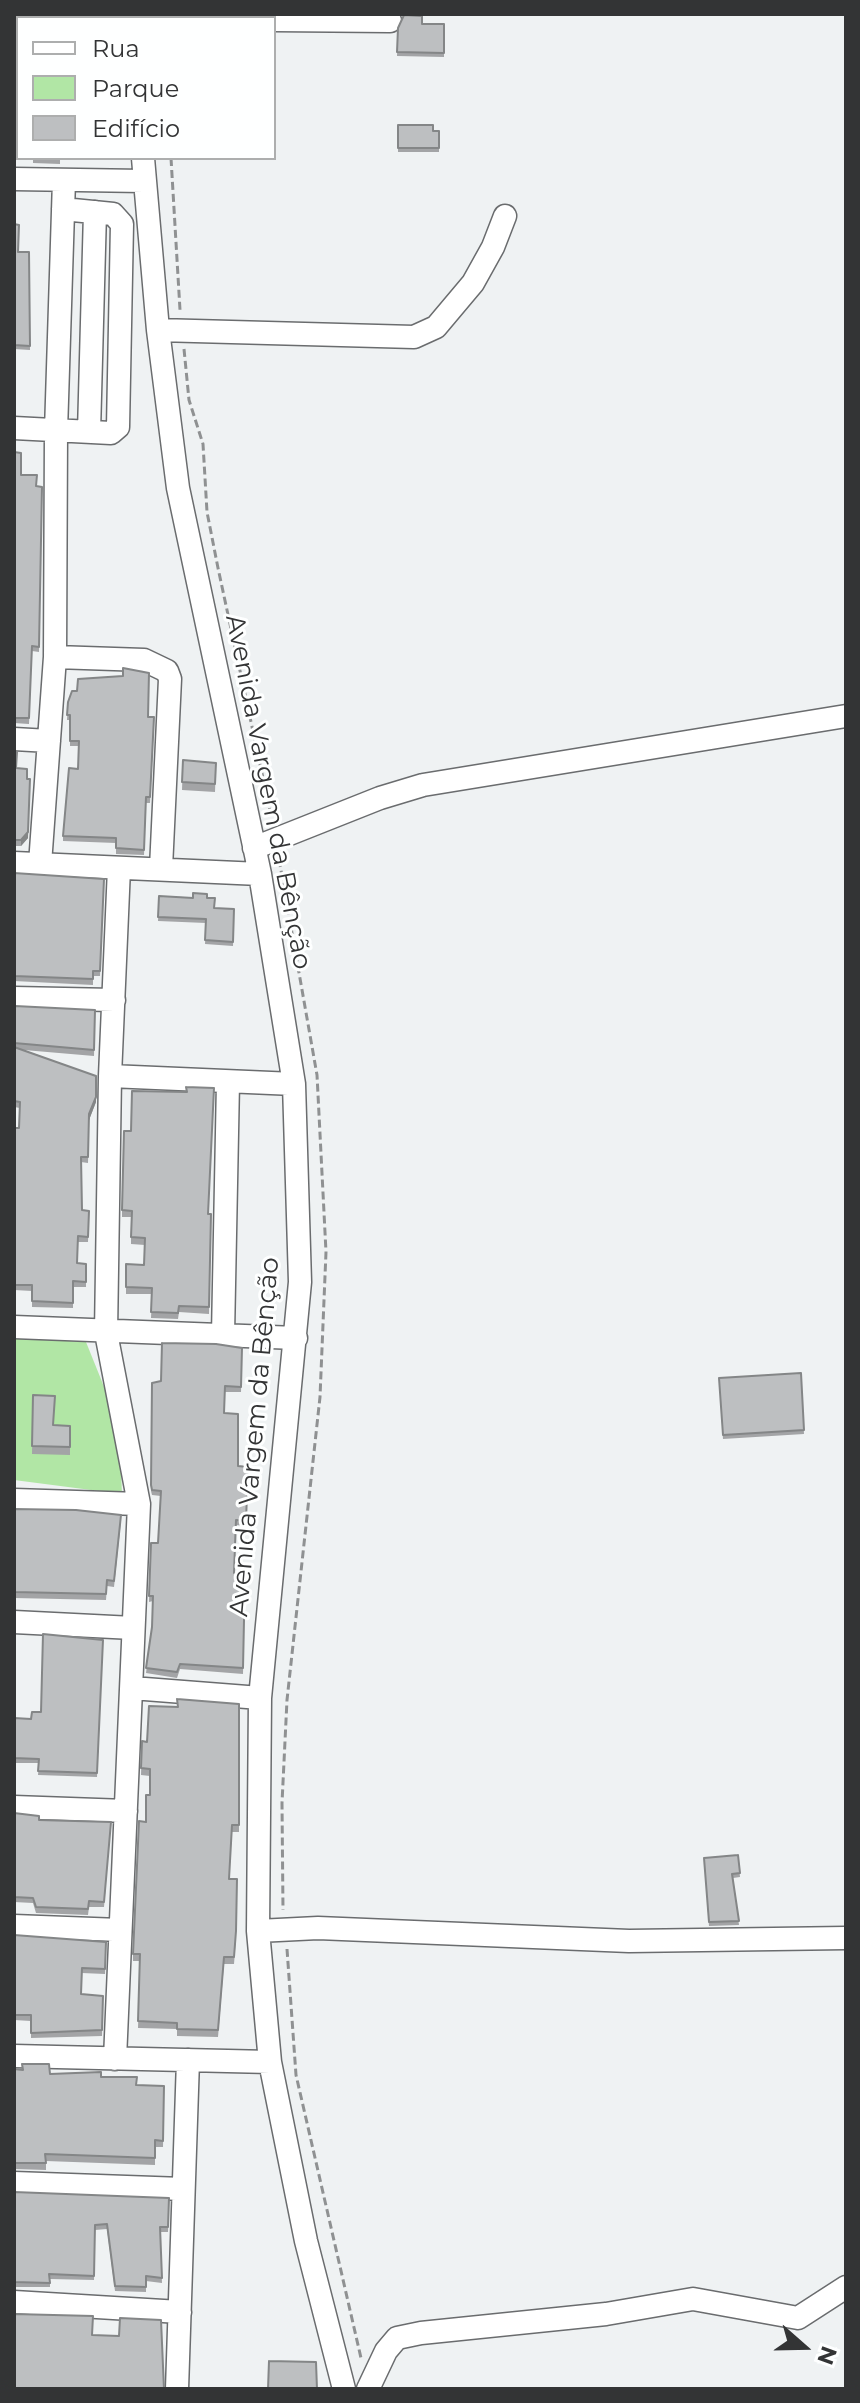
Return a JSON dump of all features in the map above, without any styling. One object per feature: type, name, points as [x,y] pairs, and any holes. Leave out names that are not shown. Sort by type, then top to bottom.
[{"type":"street","points":[[14,14],[14,30]]},
{"type":"street","points":[[276,20],[390,21]]},
{"type":"street","name":"Avenida Vargem da Bênção","points":[[143,160],[158,330],[178,488],[260,874],[294,1084],[300,1282],[260,1698],[258,1931],[270,2062],[306,2241],[344,2389]]},
{"type":"street","points":[[14,179],[143,181]]},
{"type":"street","points":[[40,864],[55,657],[56,431],[64,180]]},
{"type":"street","points":[[14,428],[89,432],[95,212],[63,209]]},
{"type":"street","points":[[158,330],[414,337],[436,327],[459,301],[493,247],[505,216]]},
{"type":"street","points":[[55,657],[144,660],[167,671],[170,679],[161,868]]},
{"type":"street","points":[[254,848],[380,798],[423,785],[846,716]]},
{"type":"street","points":[[14,739],[49,741]]},
{"type":"street","points":[[14,863],[260,874]]},
{"type":"street","points":[[115,2059],[139,1504],[106,1333],[110,1076],[119,868]]},
{"type":"street","points":[[14,998],[114,1000]]},
{"type":"street","points":[[110,1076],[294,1084]]},
{"type":"street","points":[[223,1335],[228,1082]]},
{"type":"street","points":[[14,1327],[106,1333],[296,1338]]},
{"type":"street","points":[[14,1500],[139,1504]]},
{"type":"street","points":[[14,1622],[133,1628]]},
{"type":"street","points":[[132,1688],[260,1698]]},
{"type":"street","points":[[14,1807],[126,1811]]},
{"type":"street","points":[[14,1926],[120,1930]]},
{"type":"street","points":[[258,1931],[318,1928],[629,1941],[846,1938]]},
{"type":"street","points":[[14,2056],[270,2062]]},
{"type":"street","points":[[177,2389],[188,2060]]},
{"type":"street","points":[[14,2183],[183,2189]]},
{"type":"street","points":[[368,2389],[386,2351],[397,2338],[606,2314],[693,2299],[798,2318],[846,2287]]},
{"type":"street","points":[[14,2302],[180,2312]]},
{"type":"green space","points":[[14,1338],[86,1342],[119,1424],[122,1494],[14,1480]]},
{"type":"building","points":[[41,14],[118,14],[118,16]]},
{"type":"building","points":[[404,15],[422,16],[422,24],[444,24],[444,53],[397,52],[398,28]]},
{"type":"building","points":[[398,125],[433,125],[433,131],[439,131],[439,148],[398,148]]},
{"type":"building","points":[[14,224],[19,225],[18,252],[29,252],[30,346],[14,345]]},
{"type":"building","points":[[14,452],[21,453],[21,475],[37,475],[36,486],[42,487],[39,647],[32,646],[29,718],[14,718]]},
{"type":"building","points":[[123,668],[149,673],[148,717],[154,717],[144,850],[116,848],[116,838],[63,836],[69,768],[78,769],[79,741],[70,741],[68,702],[72,691],[77,691],[78,679],[123,676]]},
{"type":"building","points":[[14,752],[17,752],[16,768],[27,769],[27,779],[30,779],[28,832],[21,840],[14,840]]},
{"type":"building","points":[[183,760],[216,763],[215,784],[182,782]]},
{"type":"building","points":[[14,873],[104,879],[100,971],[93,971],[93,979],[14,976]]},
{"type":"building","points":[[193,893],[215,898],[214,908],[234,909],[233,942],[205,940],[206,919],[158,917],[159,896],[193,898]]},
{"type":"building","points":[[15,1006],[95,1010],[94,1050],[14,1043]]},
{"type":"building","points":[[14,1047],[96,1076],[96,1097],[89,1114],[88,1157],[81,1157],[82,1210],[89,1211],[88,1237],[78,1236],[77,1263],[86,1264],[86,1282],[73,1281],[73,1303],[32,1301],[32,1285],[14,1285],[14,1128],[19,1128],[20,1102],[14,1101]]},
{"type":"building","points":[[186,1087],[214,1088],[208,1214],[211,1214],[209,1307],[179,1306],[178,1313],[151,1312],[152,1288],[126,1287],[126,1264],[144,1265],[145,1238],[131,1237],[132,1211],[122,1210],[124,1131],[131,1131],[132,1091],[187,1092]]},
{"type":"building","points":[[162,1343],[242,1348],[241,1387],[225,1386],[224,1413],[238,1414],[238,1466],[248,1467],[246,1521],[236,1520],[234,1573],[245,1573],[243,1668],[180,1664],[177,1672],[146,1668],[152,1627],[153,1596],[149,1596],[151,1543],[158,1543],[161,1491],[152,1490],[151,1485],[152,1383],[161,1381]]},
{"type":"building","points":[[801,1373],[804,1430],[723,1435],[719,1378]]},
{"type":"building","points":[[33,1395],[55,1396],[53,1425],[70,1426],[70,1447],[32,1446]]},
{"type":"building","points":[[14,1509],[76,1510],[121,1515],[114,1581],[107,1580],[106,1594],[14,1592]]},
{"type":"building","points":[[43,1634],[103,1640],[97,1773],[38,1771],[39,1759],[14,1758],[14,1718],[31,1719],[32,1712],[41,1712]]},
{"type":"building","points":[[177,1699],[239,1704],[239,1825],[232,1825],[229,1879],[237,1879],[236,1931],[234,1957],[224,1957],[218,2030],[177,2029],[177,2023],[138,2021],[140,1954],[133,1954],[139,1821],[146,1822],[146,1795],[150,1795],[150,1769],[141,1768],[142,1741],[147,1742],[149,1706],[178,1707]]},
{"type":"building","points":[[14,1813],[39,1816],[39,1820],[111,1822],[104,1902],[89,1901],[88,1909],[36,1907],[33,1898],[14,1897]]},
{"type":"building","points":[[738,1855],[740,1873],[732,1874],[739,1921],[709,1922],[704,1858]]},
{"type":"building","points":[[14,1935],[106,1942],[105,1969],[82,1968],[81,1994],[103,1996],[102,2030],[31,2033],[31,2015],[14,2015]]},
{"type":"building","points":[[22,2064],[49,2064],[50,2074],[101,2072],[101,2077],[137,2077],[136,2085],[164,2086],[163,2141],[155,2140],[155,2158],[45,2154],[46,2163],[14,2163],[14,2069],[23,2070]]},
{"type":"building","points":[[14,2192],[169,2198],[168,2227],[160,2227],[162,2278],[146,2276],[146,2287],[115,2286],[107,2224],[95,2225],[94,2276],[49,2274],[50,2283],[14,2282]]},
{"type":"building","points":[[14,2314],[93,2316],[92,2335],[119,2336],[120,2318],[161,2320],[164,2389],[14,2389]]},
{"type":"building","points":[[269,2361],[316,2362],[317,2389],[268,2389]]}]
